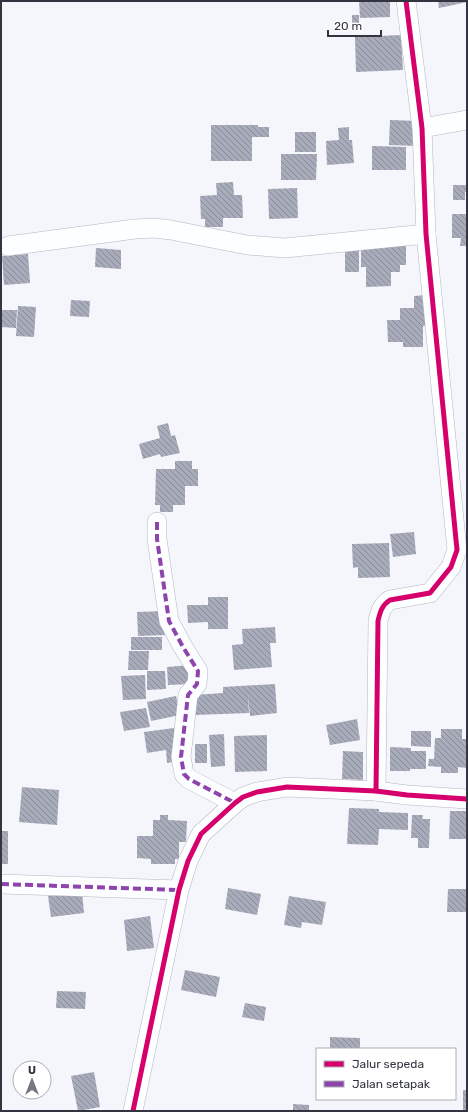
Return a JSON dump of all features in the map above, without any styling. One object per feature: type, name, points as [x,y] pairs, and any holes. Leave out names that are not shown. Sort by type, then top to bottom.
[{"type":"street","points":[[376,791],[378,621],[381,611],[384,603],[390,600],[430,593],[450,567],[457,550],[426,234],[422,128],[406,1]]},
{"type":"street","points":[[422,128],[467,120]]},
{"type":"street","points":[[8,246],[135,229],[154,228],[247,245],[285,248],[426,234]]},
{"type":"street","points":[[157,522],[157,539],[169,621],[198,671],[197,684],[188,695],[181,757],[184,774],[189,779],[235,803]]},
{"type":"street","points":[[133,1111],[179,890],[188,861],[201,834],[242,797],[257,792],[287,787],[376,791],[407,795],[467,799]]},
{"type":"street","points":[[1,884],[179,890]]},
{"type":"building","points":[[359,1],[390,1],[390,17],[360,18]]},
{"type":"building","points":[[438,1],[467,1],[467,2],[439,8]]},
{"type":"building","points":[[352,15],[359,15],[359,30],[352,30]]},
{"type":"building","points":[[401,35],[403,70],[356,72],[355,37]]},
{"type":"building","points":[[390,120],[418,121],[417,146],[389,145]]},
{"type":"building","points":[[211,125],[258,125],[258,127],[269,127],[269,137],[252,137],[252,161],[211,161]]},
{"type":"building","points":[[349,127],[349,140],[352,140],[354,163],[327,165],[326,141],[339,140],[338,128]]},
{"type":"building","points":[[295,132],[316,132],[316,152],[295,152]]},
{"type":"building","points":[[372,146],[406,147],[406,170],[372,170]]},
{"type":"building","points":[[281,154],[317,154],[316,180],[281,180]]},
{"type":"building","points":[[233,182],[234,195],[242,195],[243,218],[223,218],[223,227],[205,227],[205,219],[201,219],[200,196],[217,195],[216,183]]},
{"type":"building","points":[[453,185],[467,185],[465,200],[453,200]]},
{"type":"building","points":[[297,188],[298,218],[269,219],[268,189]]},
{"type":"building","points":[[452,214],[467,214],[467,246],[460,246],[461,238],[452,238]]},
{"type":"building","points":[[406,243],[406,265],[400,265],[400,272],[391,272],[391,286],[366,287],[366,267],[361,267],[361,244]]},
{"type":"building","points":[[345,247],[359,247],[359,272],[345,272]]},
{"type":"building","points":[[96,248],[121,250],[121,269],[95,267]]},
{"type":"building","points":[[28,254],[30,283],[4,285],[2,256]]},
{"type":"building","points":[[427,295],[429,326],[423,326],[423,347],[403,347],[403,342],[388,342],[387,320],[400,320],[400,308],[414,308],[414,296]]},
{"type":"building","points":[[71,300],[90,301],[89,317],[70,316]]},
{"type":"building","points":[[18,306],[36,307],[34,337],[16,336]]},
{"type":"building","points":[[1,310],[17,310],[16,328],[1,327]]},
{"type":"building","points":[[168,423],[171,436],[175,435],[180,453],[161,457],[160,454],[143,459],[139,444],[160,438],[157,426]]},
{"type":"building","points":[[175,461],[192,461],[192,469],[198,469],[198,486],[185,486],[185,505],[173,505],[173,512],[160,512],[160,505],[155,505],[156,469],[175,469]]},
{"type":"building","points":[[414,532],[416,554],[393,557],[390,534]]},
{"type":"building","points":[[389,543],[390,577],[358,578],[358,567],[353,568],[352,544]]},
{"type":"building","points":[[208,597],[228,597],[228,629],[208,629],[208,622],[188,623],[187,605],[208,605]]},
{"type":"building","points":[[166,611],[167,635],[138,636],[137,612]]},
{"type":"building","points":[[275,627],[276,643],[270,643],[272,667],[234,670],[232,645],[243,644],[242,629]]},
{"type":"building","points":[[131,637],[162,637],[162,650],[131,650]]},
{"type":"building","points":[[129,651],[149,651],[148,670],[128,670]]},
{"type":"building","points":[[190,665],[192,684],[168,685],[167,667]]},
{"type":"building","points":[[147,671],[165,671],[166,689],[147,690]]},
{"type":"building","points":[[145,675],[146,699],[123,700],[121,676]]},
{"type":"building","points":[[275,684],[277,713],[250,716],[248,695],[249,713],[195,715],[194,695],[223,693],[223,687]]},
{"type":"building","points":[[176,696],[180,715],[151,721],[147,702]]},
{"type":"building","points":[[146,708],[150,727],[124,731],[120,712]]},
{"type":"building","points":[[357,719],[360,740],[330,745],[326,725]]},
{"type":"building","points":[[174,728],[178,748],[172,750],[180,761],[167,763],[166,750],[147,753],[144,732]]},
{"type":"building","points":[[441,729],[462,729],[462,739],[467,739],[467,768],[458,767],[458,773],[441,773],[441,767],[428,766],[429,759],[434,759],[435,738],[441,738]]},
{"type":"building","points":[[411,731],[431,731],[431,747],[411,746]]},
{"type":"building","points":[[224,734],[225,766],[211,767],[209,735]]},
{"type":"building","points":[[267,735],[267,771],[235,772],[234,736]]},
{"type":"building","points":[[195,744],[207,744],[207,763],[195,763]]},
{"type":"building","points":[[390,747],[411,748],[411,751],[426,751],[426,769],[390,771]]},
{"type":"building","points":[[343,751],[363,752],[363,780],[342,779]]},
{"type":"building","points":[[22,787],[59,790],[57,825],[19,822]]},
{"type":"building","points":[[349,808],[379,809],[379,812],[408,813],[408,830],[379,829],[378,845],[347,844]]},
{"type":"building","points":[[450,811],[467,811],[467,839],[449,839]]},
{"type":"building","points":[[160,815],[168,815],[168,820],[187,821],[186,842],[179,842],[179,859],[175,859],[175,864],[151,864],[151,859],[137,858],[137,836],[153,836],[153,820],[160,820]]},
{"type":"building","points":[[412,815],[423,815],[422,819],[430,819],[429,848],[418,848],[418,838],[411,838]]},
{"type":"building","points":[[1,831],[8,831],[8,864],[1,864]]},
{"type":"building","points":[[228,888],[261,894],[257,915],[225,909]]},
{"type":"building","points":[[448,889],[467,889],[467,912],[447,912]]},
{"type":"building","points":[[82,892],[84,913],[51,917],[48,896]]},
{"type":"building","points":[[289,896],[326,902],[322,925],[302,922],[301,928],[284,925]]},
{"type":"building","points":[[150,916],[154,948],[127,951],[124,920]]},
{"type":"building","points":[[185,970],[220,977],[216,997],[181,990]]},
{"type":"building","points":[[57,991],[86,992],[85,1009],[56,1008]]},
{"type":"building","points":[[245,1003],[266,1007],[264,1021],[242,1017]]},
{"type":"building","points":[[330,1037],[360,1038],[360,1048],[330,1048]]},
{"type":"building","points":[[94,1072],[100,1107],[78,1111],[71,1076]]},
{"type":"building","points":[[463,1090],[467,1090],[467,1111],[463,1111]]},
{"type":"building","points":[[293,1104],[309,1105],[309,1111],[293,1111]]},
{"type":"marked path","points":[[157,522],[157,539],[169,621],[198,671],[197,684],[188,695],[181,757],[184,774],[189,779],[235,803]]},
{"type":"marked path","points":[[1,884],[179,890]]},
{"type":"cycle path","points":[[376,791],[378,621],[383,606],[390,600],[430,593],[451,567],[457,550],[426,234],[422,128],[406,1]]},
{"type":"cycle path","points":[[133,1111],[179,890],[188,861],[201,834],[243,797],[257,792],[287,787],[376,791],[407,795],[467,799]]}]
